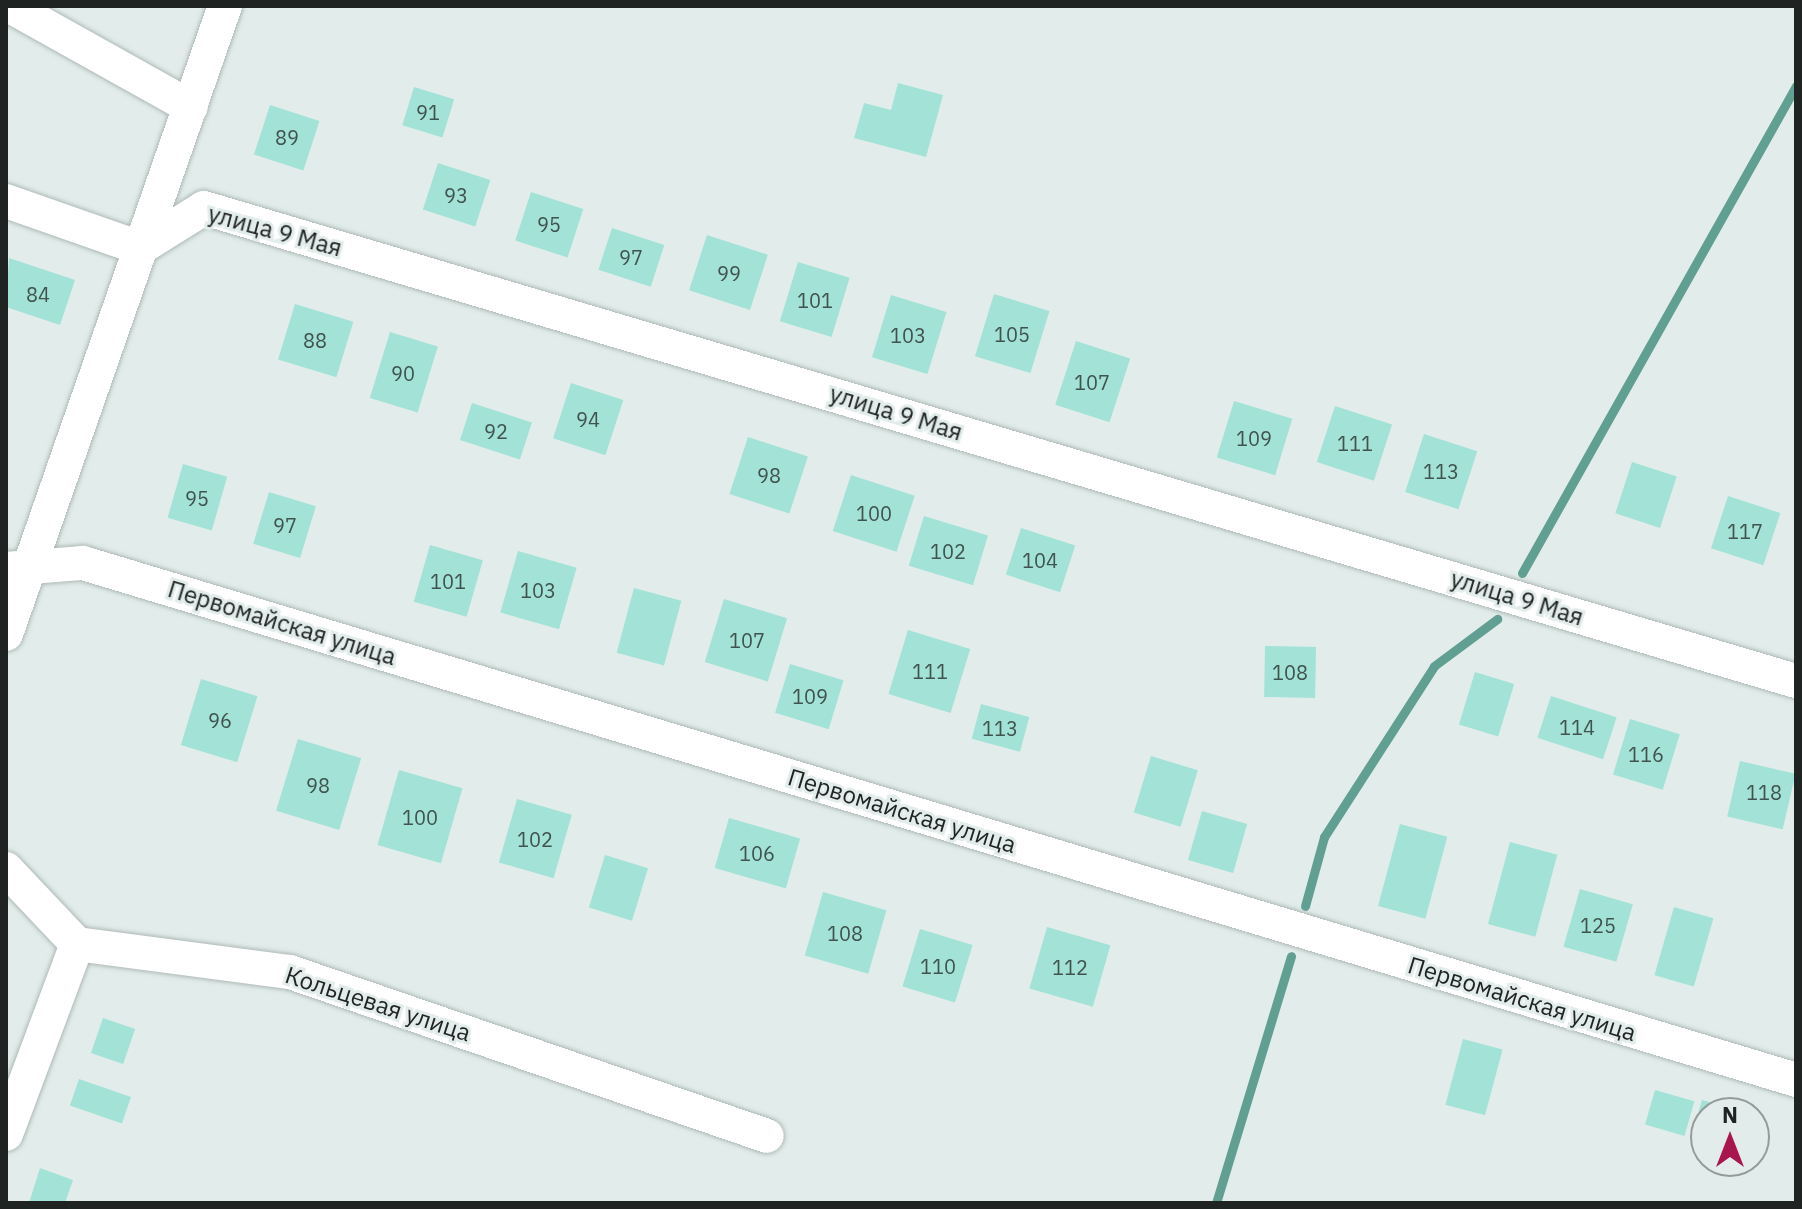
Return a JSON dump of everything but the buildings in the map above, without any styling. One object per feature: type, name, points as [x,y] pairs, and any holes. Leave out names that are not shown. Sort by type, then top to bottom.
[{"type":"street","points":[[10,6],[191,107]]},
{"type":"street","points":[[6,634],[18,568],[140,248],[225,6]]},
{"type":"street","points":[[6,201],[140,248]]},
{"type":"street","name":"улица 9 Мая","points":[[140,248],[204,208],[1796,681]]},
{"type":"street","name":"Первомайская улица","points":[[18,568],[83,563],[1796,1080]]},
{"type":"street","points":[[6,869],[77,944],[6,1134]]},
{"type":"street","name":"Кольцевая улица","points":[[77,944],[290,972],[767,1136]]},
{"type":"waterway","points":[[1522,573],[1796,86]]},
{"type":"waterway","points":[[1305,906],[1324,837],[1434,666],[1497,619]]},
{"type":"waterway","points":[[1216,1203],[1291,956]]}]
